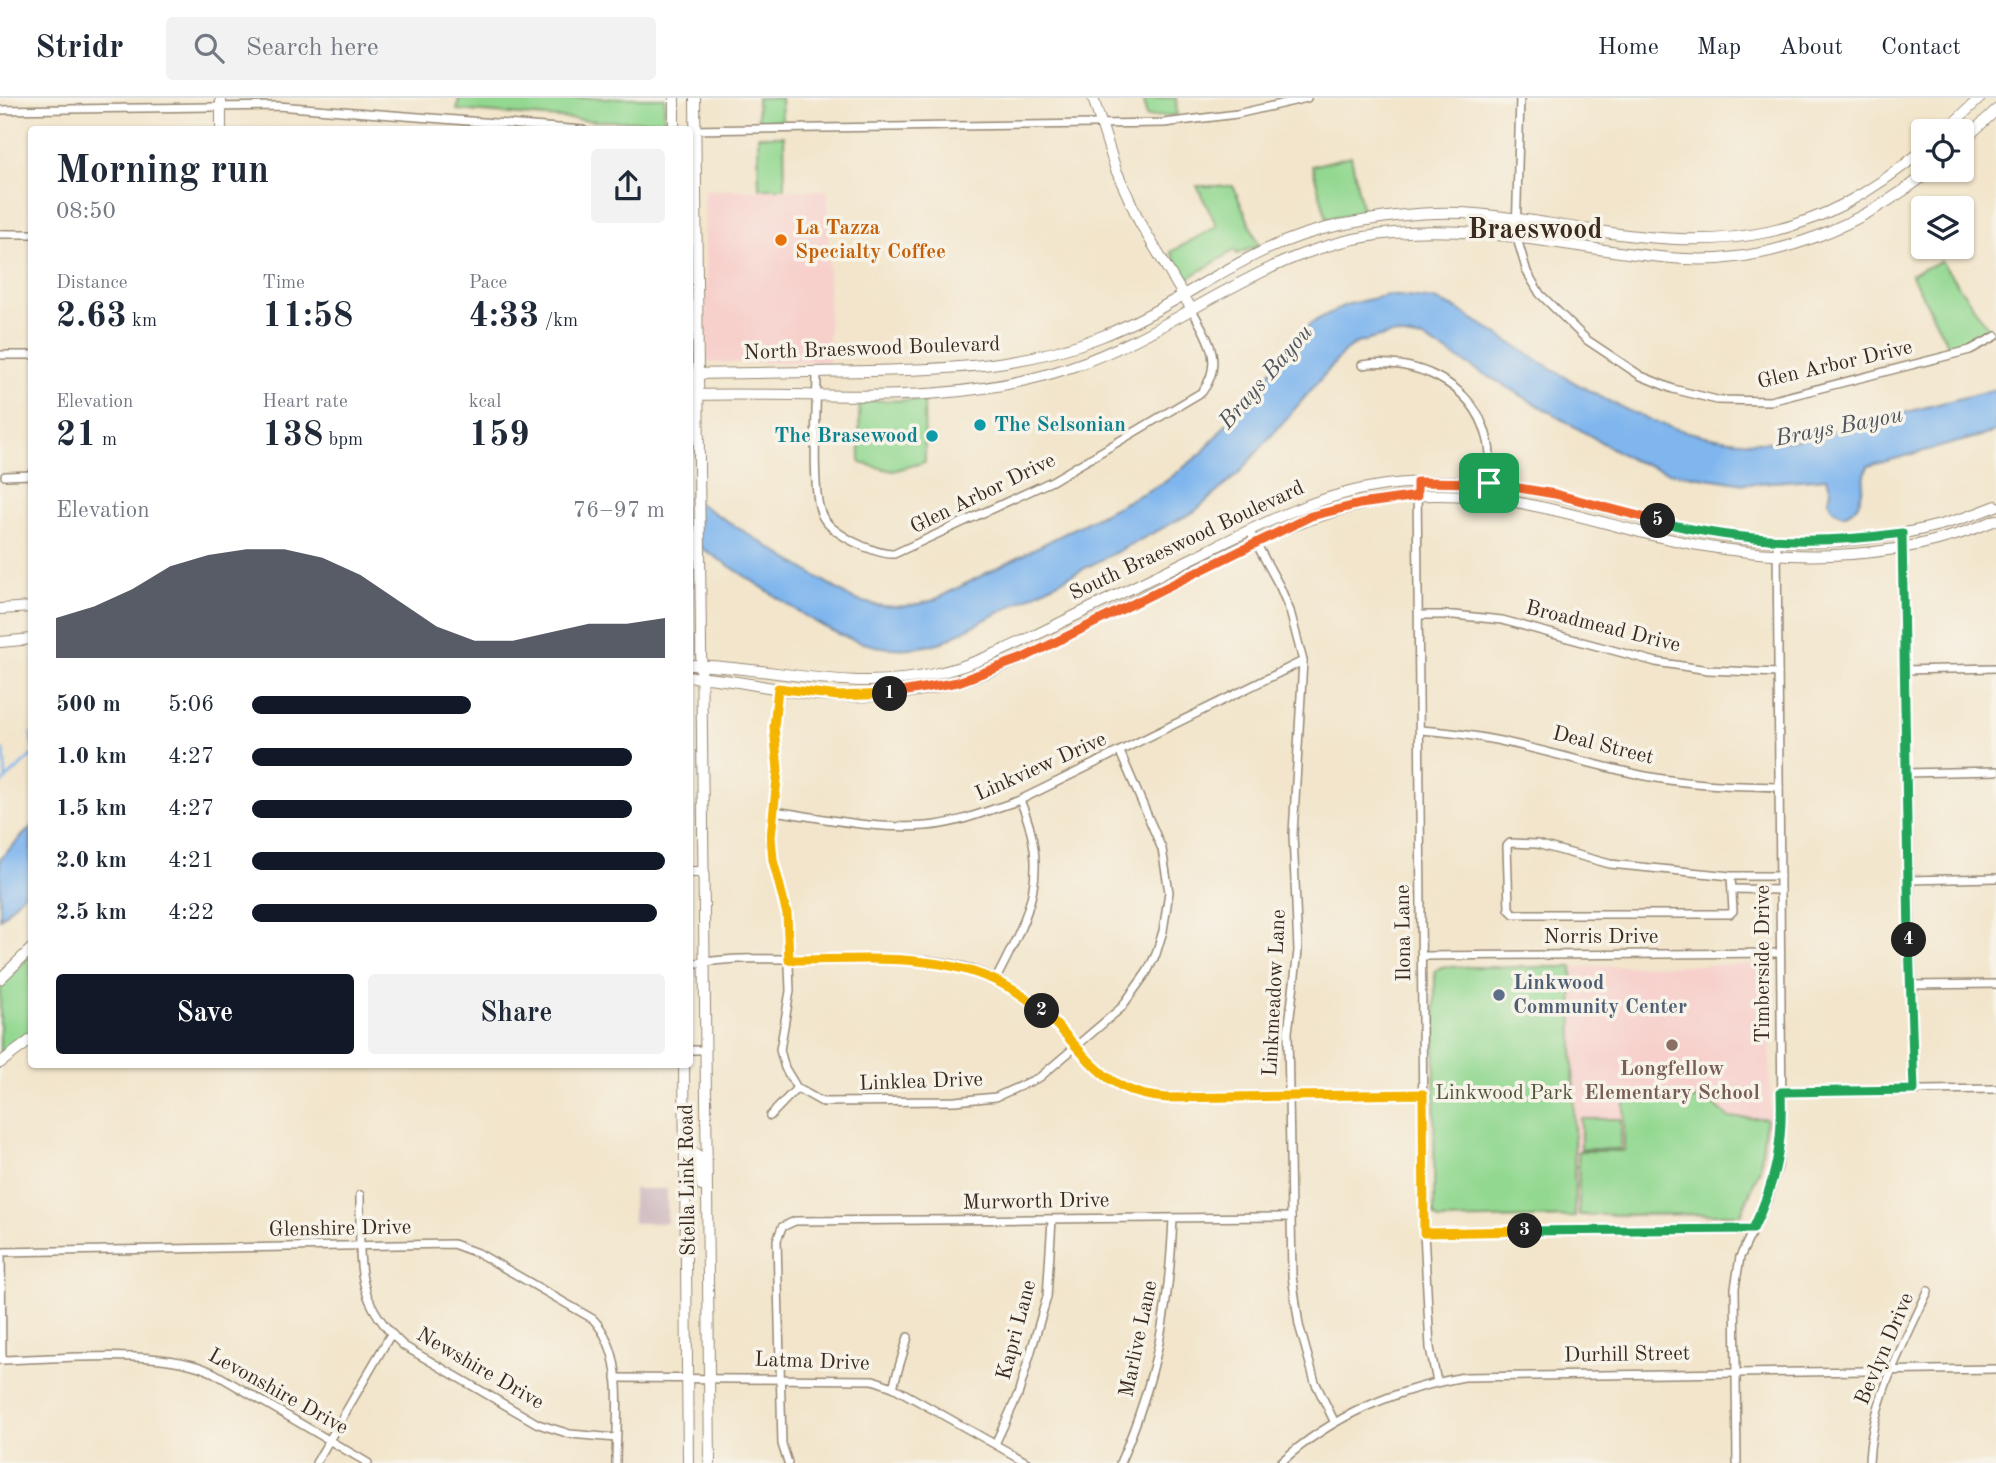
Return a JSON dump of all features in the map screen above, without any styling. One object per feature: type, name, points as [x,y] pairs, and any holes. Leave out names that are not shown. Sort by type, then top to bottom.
[{"type":"main road","points":[[674,98],[674,126]]},
{"type":"main road","name":"Stella Link Road","points":[[695,98],[694,395],[701,485],[710,1463]]},
{"type":"main road","points":[[1093,98],[1116,170],[1140,223],[1191,308]]},
{"type":"main road","points":[[1958,119],[1980,98]]},
{"type":"main road","points":[[221,102],[221,126]]},
{"type":"main road","points":[[1974,131],[1996,110]]},
{"type":"main road","name":"North Braeswood Boulevard","points":[[694,373],[959,369],[1041,357],[1130,325],[1239,260],[1271,246],[1305,234],[1364,220],[1431,213],[1518,218],[1604,233],[1689,242],[1727,240],[1784,230],[1849,204],[1889,179],[1911,160]]},
{"type":"main road","name":"North Braeswood Boulevard","points":[[694,395],[943,393],[1007,385],[1055,373],[1144,336],[1259,271],[1293,256],[1366,236],[1453,230],[1516,235],[1685,259],[1746,255],[1789,245],[1868,212],[1913,182]]},
{"type":"main road","points":[[1364,220],[1366,236]]},
{"type":"main road","points":[[1784,230],[1789,245]]},
{"type":"main road","points":[[1041,357],[1055,373]]},
{"type":"main road","name":"South Braeswood Boulevard","points":[[693,665],[820,681],[895,680],[936,674],[1013,646],[1297,508],[1329,497],[1384,485],[1417,482],[1489,483],[1555,494],[1690,530],[1777,541],[1838,540],[1902,533],[1939,526],[1996,506]]},
{"type":"main road","name":"South Braeswood Boulevard","points":[[693,677],[811,694],[874,696],[928,689],[976,676],[1023,658],[1311,516],[1360,504],[1417,496],[1488,497],[1535,504],[1682,542],[1777,554],[1836,554],[1902,546],[1955,534],[1996,520]]},
{"type":"main road","points":[[0,609],[28,607]]},
{"type":"main road","points":[[0,642],[28,639]]},
{"type":"main road","points":[[693,872],[704,872]]},
{"type":"main road","points":[[0,979],[28,952]]},
{"type":"main road","points":[[0,1063],[28,1042]]},
{"type":"main road","name":"Stella Link Road","points":[[684,1068],[688,1463]]},
{"type":"main road","points":[[684,1151],[692,1151],[698,1156],[707,1207]]},
{"type":"street","points":[[693,130],[1101,125],[1199,121],[1307,98]]},
{"type":"street","name":"Glen Arbor Drive","points":[[1520,98],[1516,235],[1520,257],[1535,286],[1587,340],[1641,376],[1696,396],[1737,402],[1789,397],[1970,350],[1996,336]]},
{"type":"street","points":[[0,110],[221,102],[356,110],[538,126]]},
{"type":"street","points":[[0,234],[28,234]]},
{"type":"street","name":"Glen Arbor Drive","points":[[817,372],[818,483],[821,514],[833,527],[867,548],[894,554],[1052,481],[1202,392],[1212,376],[1214,358],[1206,334],[1191,308]]},
{"type":"street","points":[[2,355],[28,355]]},
{"type":"street","points":[[1362,365],[1390,363],[1416,367],[1432,374],[1460,394],[1485,429],[1491,453],[1488,497]]},
{"type":"street","points":[[5,475],[28,475]]},
{"type":"street","name":"Ilona Lane","points":[[1417,482],[1424,1233],[1430,1348],[1437,1382]]},
{"type":"street","name":"Linkmeadow Lane","points":[[1249,530],[1290,611],[1303,662],[1293,834],[1298,951],[1288,1032],[1292,1276],[1298,1325],[1315,1382],[1334,1421]]},
{"type":"street","points":[[1902,533],[1914,1090]]},
{"type":"street","name":"Timberside Drive","points":[[1737,1463],[1735,1288],[1740,1257],[1768,1199],[1778,1166],[1781,1092],[1777,541]]},
{"type":"street","name":"Broadmead Drive","points":[[1419,615],[1454,615],[1502,620],[1656,662],[1708,670],[1778,673]]},
{"type":"street","name":"Linkview Drive","points":[[774,811],[884,825],[927,826],[975,815],[1020,800],[1303,662]]},
{"type":"street","points":[[1903,670],[1996,668]]},
{"type":"street","points":[[770,1116],[797,1088],[785,1068],[780,1050],[789,1004],[789,960],[787,914],[773,860],[771,837],[778,770],[774,727],[778,688]]},
{"type":"street","name":"Deal Street","points":[[1420,730],[1468,733],[1651,777],[1705,785],[1779,787]]},
{"type":"street","name":"Linklea Drive","points":[[797,1088],[811,1098],[831,1102],[979,1100],[1026,1086],[1121,1008],[1147,972],[1163,931],[1168,872],[1162,849],[1120,752]]},
{"type":"street","points":[[1906,772],[1996,771]]},
{"type":"street","points":[[996,979],[1026,918],[1036,884],[1035,852],[1020,800]]},
{"type":"street","points":[[1731,876],[1733,911],[1730,914],[1514,914],[1509,909],[1507,846],[1510,843],[1537,844],[1610,864],[1731,876],[1780,876]]},
{"type":"street","points":[[1908,880],[1996,878]]},
{"type":"street","points":[[1732,889],[1780,890]]},
{"type":"street","name":"Norris Drive","points":[[1422,956],[1780,953]]},
{"type":"street","points":[[693,963],[705,961],[927,960],[964,967],[996,979],[1035,1004],[1104,1077],[1137,1094],[1168,1098],[1423,1094]]},
{"type":"street","points":[[1910,985],[1996,984]]},
{"type":"street","points":[[693,1050],[706,1050]]},
{"type":"street","points":[[1781,1092],[1996,1089]]},
{"type":"street","name":"Newshire Drive","points":[[360,1195],[361,1246],[367,1297],[377,1319],[391,1334],[404,1346],[538,1424],[570,1434],[616,1438]]},
{"type":"street","name":"Murworth Drive","points":[[780,1378],[777,1240],[782,1227],[795,1221],[1292,1217]]},
{"type":"street","name":"Marlive Lane","points":[[1120,1463],[1141,1415],[1166,1318],[1173,1218]]},
{"type":"street","name":"Kapri Lane","points":[[995,1444],[1018,1395],[1047,1297],[1052,1220]]},
{"type":"street","points":[[1424,1233],[1753,1229]]},
{"type":"street","name":"Glenshire Drive","points":[[1,1252],[453,1244],[480,1254],[593,1319],[607,1334],[612,1346],[616,1378],[616,1463]]},
{"type":"street","points":[[1,1252],[1,1360]]},
{"type":"street","name":"Bevlyn Drive","points":[[1869,1463],[1873,1423],[1892,1370],[1928,1291]]},
{"type":"street","points":[[316,1463],[391,1334]]},
{"type":"street","points":[[893,1387],[908,1337]]},
{"type":"street","name":"Levonshire Drive","points":[[1,1360],[179,1360],[214,1373],[368,1463]]},
{"type":"street","name":"Durhill Street","points":[[1280,1463],[1334,1421],[1370,1403],[1437,1382],[1528,1374],[1996,1368]]},
{"type":"street","name":"Latma Drive","points":[[616,1378],[858,1378],[893,1387],[1028,1463]]},
{"type":"street","points":[[780,1378],[782,1444],[788,1463]]},
{"type":"shaded area","points":[[704,190],[828,190],[829,362],[711,363],[707,359]]},
{"type":"shaded area","name":"Longfellow Elementary School","points":[[1769,964],[1771,1122],[1764,1163],[1744,1216],[1575,1217],[1572,967]]},
{"type":"shaded area","points":[[633,1189],[667,1189],[667,1223],[633,1223]]},
{"type":"green space","points":[[459,98],[665,98],[664,121],[598,121],[457,110]]},
{"type":"green space","points":[[757,98],[781,98],[782,121],[758,121]]},
{"type":"green space","points":[[1144,98],[1176,98],[1177,115],[1146,117]]},
{"type":"green space","points":[[758,136],[784,136],[785,188],[759,188]]},
{"type":"green space","points":[[1351,156],[1363,213],[1327,219],[1312,166]]},
{"type":"green space","points":[[1197,186],[1233,186],[1259,245],[1237,254],[1235,250],[1185,280],[1171,252],[1217,226]]},
{"type":"green space","points":[[1941,261],[1990,330],[1949,347],[1911,274]]},
{"type":"green space","points":[[924,400],[925,462],[893,471],[860,463],[859,401]]},
{"type":"green space","points":[[28,958],[28,1034],[0,1055],[0,985]]},
{"type":"green space","name":"Linkwood Park","points":[[1441,967],[1572,967],[1575,1217],[1439,1220],[1434,1215],[1435,971]]},
{"type":"green space","points":[[1707,1099],[1729,1118],[1766,1118],[1760,1168],[1741,1214],[1579,1215],[1578,1151],[1624,1151],[1624,1100]]},
{"type":"green space","points":[[1581,1119],[1621,1119],[1621,1149],[1581,1149]]},
{"type":"water","name":"Brays Bayou","points":[[1388,295],[1435,300],[1457,309],[1577,384],[1618,406],[1703,436],[1749,442],[1799,440],[1996,389],[1996,432],[1868,466],[1856,507],[1843,515],[1833,510],[1828,501],[1831,491],[1827,478],[1745,484],[1668,472],[1632,460],[1424,339],[1391,334],[1357,343],[1344,352],[1239,473],[1194,512],[942,642],[918,647],[873,646],[831,631],[693,543],[693,500],[853,599],[894,607],[934,600],[1165,482],[1202,453],[1311,323],[1345,305]]},
{"type":"water","points":[[28,830],[28,889],[0,919],[0,859]]},
{"type":"waterway","points":[[4,750],[6,778]]},
{"type":"waterway","points":[[0,785],[28,759]]},
{"type":"place","name":"La Tazza Specialty Coffee","points":[[781,240]]},
{"type":"place","name":"The Selsonian","points":[[980,425]]},
{"type":"place","name":"The Brasewood","points":[[932,436]]},
{"type":"place","name":"Linkwood Community Center","points":[[1499,995]]},
{"type":"place","name":"Longfellow Elementary School","points":[[1672,1045]]},
{"type":"district","name":"Braeswood","points":[[1535,231]]},
{"type":"route","points":[[1417,482],[1489,483],[1524,487],[1690,530],[1735,538],[1810,541],[1902,533],[1914,1090],[1781,1092],[1782,1122],[1778,1166],[1768,1199],[1753,1229],[1424,1233],[1423,1094],[1168,1098],[1137,1094],[1118,1087],[1104,1077],[1035,1004],[996,979],[964,967],[934,961],[789,960],[787,914],[773,860],[771,837],[778,770],[774,727],[778,688],[811,694],[874,696],[928,689],[986,674],[1311,516],[1360,504],[1417,496],[1417,482]]}]
